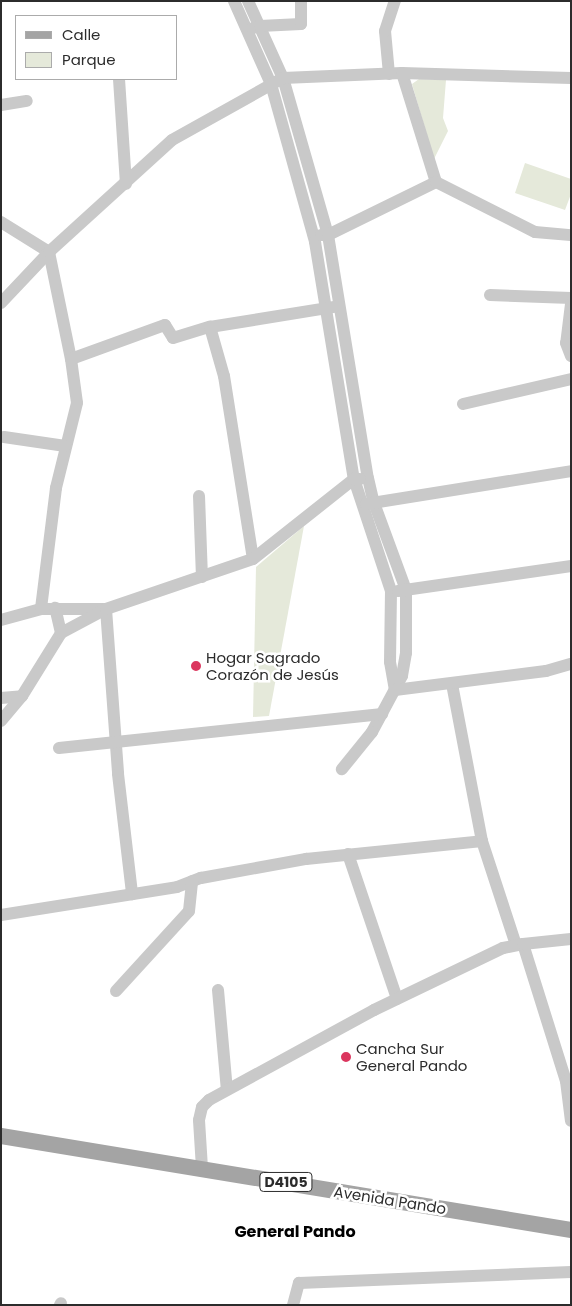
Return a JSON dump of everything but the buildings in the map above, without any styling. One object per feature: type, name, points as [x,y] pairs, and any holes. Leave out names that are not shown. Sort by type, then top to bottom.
[{"type":"main road","name":"Avenida Pando","points":[[1,1136],[571,1230]]},
{"type":"street","points":[[234,1],[271,84],[313,236],[354,480],[391,592],[390,662],[395,690]]},
{"type":"street","points":[[248,1],[283,78],[328,235],[368,478],[374,503],[406,590],[406,653],[402,676],[372,732],[342,769]]},
{"type":"street","points":[[248,30],[260,26],[301,24],[301,1]]},
{"type":"street","points":[[395,1],[385,31],[395,74],[436,182],[535,232],[571,235]]},
{"type":"street","points":[[1,304],[49,252],[126,184],[172,140],[283,78],[395,74],[571,78]]},
{"type":"street","points":[[120,80],[126,184]]},
{"type":"street","points":[[1,105],[27,101]]},
{"type":"street","points":[[313,236],[328,235],[436,182]]},
{"type":"street","points":[[1,222],[49,252],[71,359],[77,403],[56,488],[41,610]]},
{"type":"street","points":[[490,295],[571,298]]},
{"type":"street","points":[[571,304],[566,343],[571,356]]},
{"type":"street","points":[[71,359],[165,325],[173,338],[210,328],[339,306]]},
{"type":"street","points":[[210,328],[224,376],[253,559]]},
{"type":"street","points":[[462,404],[571,379]]},
{"type":"street","points":[[4,437],[65,446]]},
{"type":"street","points":[[361,505],[571,471]]},
{"type":"street","points":[[1,721],[22,696],[61,633],[106,609],[253,559],[354,480],[368,478]]},
{"type":"street","points":[[199,496],[202,577]]},
{"type":"street","points":[[391,592],[571,566]]},
{"type":"street","points":[[55,608],[61,633]]},
{"type":"street","points":[[1,620],[55,608],[106,609]]},
{"type":"street","points":[[106,609],[116,742],[132,894]]},
{"type":"street","points":[[395,690],[546,671],[571,664]]},
{"type":"street","points":[[452,684],[482,841],[520,944],[566,1081],[571,1121]]},
{"type":"street","points":[[1,698],[22,696]]},
{"type":"street","points":[[59,748],[382,714]]},
{"type":"street","points":[[1,916],[177,887],[192,881],[306,858],[482,841]]},
{"type":"street","points":[[348,854],[397,999]]},
{"type":"street","points":[[116,991],[189,912],[192,881]]},
{"type":"street","points":[[202,1168],[199,1120],[202,1107],[208,1100],[397,999],[503,948],[520,944],[571,939]]},
{"type":"street","points":[[218,990],[227,1090]]},
{"type":"street","points":[[293,1305],[299,1283],[571,1272]]},
{"type":"green space","points":[[419,79],[446,80],[443,118],[448,131],[434,159],[412,84]]},
{"type":"green space","points":[[525,163],[571,179],[571,194],[565,210],[515,193]]},
{"type":"green space","points":[[304,526],[269,716],[253,717],[256,567]]},
{"type":"place","name":"Hogar Sagrado Corazón de Jesús","points":[[196,666]]},
{"type":"place","name":"Cancha Sur General Pando","points":[[346,1057]]},
{"type":"district","name":"General Pando","points":[[295,1232]]}]
